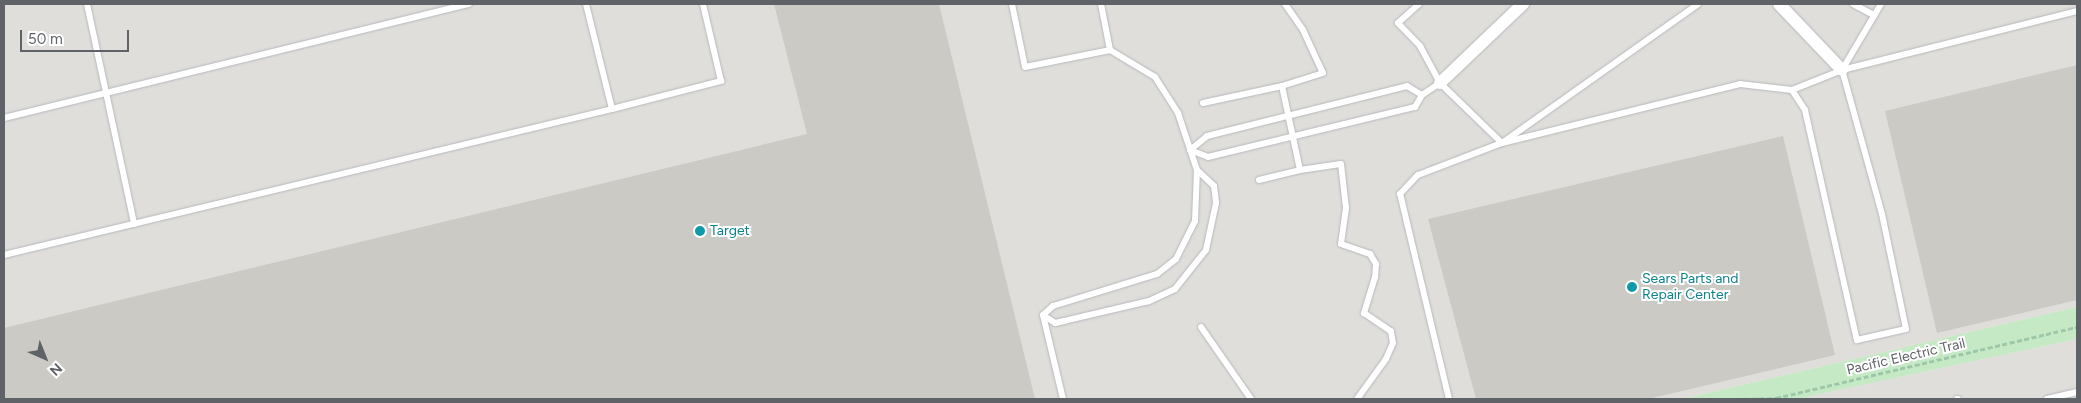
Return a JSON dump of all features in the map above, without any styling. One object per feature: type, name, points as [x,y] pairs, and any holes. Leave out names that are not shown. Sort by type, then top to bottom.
[{"type":"street","points":[[1440,83],[1523,4]]},
{"type":"street","points":[[1779,4],[1842,70]]},
{"type":"lane","points":[[87,4],[134,224]]},
{"type":"lane","points":[[4,118],[469,4]]},
{"type":"lane","points":[[586,4],[612,109]]},
{"type":"lane","points":[[4,255],[612,109],[721,81],[703,4]]},
{"type":"lane","points":[[1012,4],[1025,67],[1110,50],[1155,77],[1178,113],[1198,170],[1214,186],[1213,226],[1206,250],[1174,289],[1149,301],[1055,323],[1043,316]]},
{"type":"lane","points":[[1101,4],[1110,50]]},
{"type":"lane","points":[[1203,103],[1282,86],[1323,73],[1303,30],[1285,4]]},
{"type":"lane","points":[[1419,4],[1398,23],[1420,46],[1440,83],[1502,143]]},
{"type":"lane","points":[[1502,143],[1698,4]]},
{"type":"lane","points":[[1853,4],[1874,15]]},
{"type":"lane","points":[[1792,90],[1805,110],[1857,340],[1906,329],[1882,214],[1842,70],[1881,4]]},
{"type":"lane","points":[[1449,399],[1400,194],[1418,175],[1502,143],[1740,84],[1792,90],[1842,70],[2077,11]]},
{"type":"lane","points":[[1190,150],[1208,157],[1415,107],[1422,94],[1440,83]]},
{"type":"lane","points":[[1282,86],[1300,170]]},
{"type":"lane","points":[[1190,150],[1207,136],[1407,86],[1422,94]]},
{"type":"lane","points":[[1259,180],[1300,170],[1341,164],[1346,208],[1341,244],[1370,254],[1376,264],[1364,313],[1391,331],[1393,343],[1386,359],[1358,399]]},
{"type":"lane","points":[[1043,316],[1053,306],[1157,274],[1176,258],[1195,221],[1198,170]]},
{"type":"lane","points":[[1043,316],[1063,399]]},
{"type":"lane","points":[[1201,327],[1251,399]]},
{"type":"lane","points":[[2047,399],[2077,392]]},
{"type":"path","name":"Pacific Electric Trail","points":[[1737,399],[1776,398],[2077,327]]},
{"type":"shaded area","points":[[4,4],[2077,4],[2077,307],[1682,399],[4,399]]},
{"type":"shaded area","points":[[2077,339],[2077,399],[1797,399]]},
{"type":"green space","points":[[2077,307],[2077,339],[1797,399],[1682,399]]},
{"type":"building","name":"Target","points":[[774,4],[939,4],[1035,399],[4,399],[4,328],[807,134]]},
{"type":"building","points":[[2077,65],[2077,300],[1937,333],[1885,111]]},
{"type":"building","name":"Sears Parts and Repair Center","points":[[1783,136],[1835,355],[1648,399],[1476,399],[1428,219]]},
{"type":"place","name":"Target","points":[[700,231]]},
{"type":"place","name":"Sears Parts and Repair Center","points":[[1632,287]]}]
